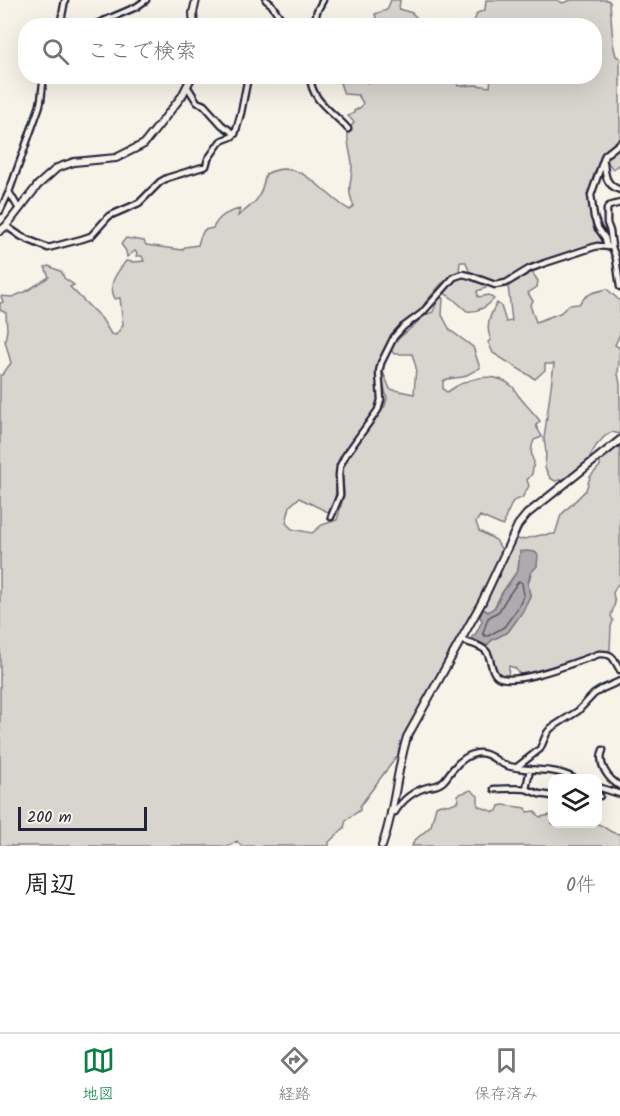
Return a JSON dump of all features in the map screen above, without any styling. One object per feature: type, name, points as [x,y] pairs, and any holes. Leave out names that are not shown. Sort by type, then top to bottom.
[{"type":"street","points":[[62,18],[65,0]]},
{"type":"street","points":[[112,18],[136,8],[146,0]]},
{"type":"street","points":[[193,18],[196,0]]},
{"type":"street","points":[[266,0],[281,18]]},
{"type":"street","points":[[316,18],[323,0]]},
{"type":"street","points":[[0,211],[9,192],[42,98],[44,84]]},
{"type":"street","points":[[6,226],[22,237],[48,249],[91,236],[109,216],[139,203],[160,182],[206,166],[208,159],[222,139],[235,134],[247,84]]},
{"type":"street","points":[[310,84],[325,109],[348,129]]},
{"type":"street","points":[[187,86],[197,102],[204,105],[222,125],[235,134]]},
{"type":"street","points":[[0,231],[38,185],[57,168],[74,162],[116,158],[144,144],[182,96],[187,86]]},
{"type":"street","points":[[620,143],[605,155],[591,195],[598,228],[616,258],[620,287]]},
{"type":"street","points":[[603,160],[605,177],[609,184],[620,190]]},
{"type":"street","points":[[9,192],[19,209]]},
{"type":"street","points":[[609,247],[610,231],[607,223],[607,209],[609,206],[620,203]]},
{"type":"street","points":[[332,518],[340,495],[340,466],[378,410],[381,400],[379,372],[381,363],[394,338],[403,327],[422,313],[454,277],[463,274],[495,285],[506,283],[529,269],[545,263],[597,246],[609,247]]},
{"type":"street","points":[[382,846],[407,737],[482,602],[519,525],[527,514],[620,440]]},
{"type":"street","points":[[461,639],[484,649],[494,673],[497,677],[502,678],[527,677],[599,654],[611,655],[620,670]]},
{"type":"street","points":[[517,767],[540,749],[550,728],[578,711],[594,694],[620,681]]},
{"type":"street","points":[[603,750],[601,762],[604,769],[620,786]]},
{"type":"street","points":[[391,811],[395,812],[412,793],[441,783],[461,760],[477,753],[483,753],[504,765],[522,769],[550,770],[564,774]]},
{"type":"street","points":[[526,789],[530,769]]},
{"type":"street","points":[[494,789],[521,788],[548,795]]},
{"type":"street","points":[[602,789],[620,794]]},
{"type":"shaded area","points":[[391,0],[400,0],[399,9],[412,13],[417,18],[376,18],[375,14],[387,10]]},
{"type":"shaded area","points":[[486,0],[557,0],[563,3],[571,0],[608,0],[610,2],[613,44],[616,56],[620,58],[620,167],[618,165],[613,169],[608,163],[606,153],[602,156],[595,180],[587,194],[594,230],[602,237],[603,244],[560,255],[530,266],[506,281],[494,283],[469,271],[466,262],[460,262],[459,272],[441,284],[425,303],[421,312],[393,336],[379,363],[377,372],[379,400],[376,409],[338,466],[335,501],[330,513],[299,498],[290,506],[286,523],[292,529],[312,533],[322,525],[337,520],[344,495],[342,471],[346,460],[385,406],[387,398],[380,372],[383,372],[390,389],[414,394],[416,367],[412,354],[394,354],[390,348],[422,318],[433,312],[439,297],[443,298],[442,315],[450,330],[473,347],[480,368],[463,377],[443,381],[443,389],[447,392],[471,380],[497,378],[513,387],[540,421],[536,425],[542,437],[534,440],[533,443],[532,474],[527,480],[529,486],[522,498],[513,501],[503,526],[480,516],[476,522],[479,531],[496,540],[503,552],[481,601],[399,758],[396,757],[360,806],[360,810],[346,820],[344,828],[329,842],[329,846],[241,846],[237,841],[229,846],[0,846],[0,375],[11,363],[5,341],[6,313],[0,310],[0,303],[3,302],[1,296],[12,297],[25,292],[49,277],[45,267],[49,266],[62,272],[64,278],[74,285],[70,287],[102,319],[111,334],[116,335],[123,325],[120,298],[115,299],[112,288],[114,278],[126,261],[144,261],[142,256],[136,256],[135,251],[127,257],[121,244],[126,238],[144,241],[146,245],[182,250],[185,247],[198,245],[204,230],[213,228],[224,215],[240,209],[238,216],[250,207],[260,194],[266,174],[279,170],[301,173],[350,210],[354,206],[350,194],[352,163],[348,135],[354,122],[348,116],[363,103],[358,95],[344,94],[340,84],[458,84],[458,86],[490,87],[490,84],[602,84],[602,18],[475,18],[477,13],[485,10]]},
{"type":"shaded area","points":[[532,272],[538,281],[537,287],[528,293],[533,301],[530,305],[536,322],[560,313],[569,305],[579,304],[588,295],[598,291],[607,289],[620,301],[620,334],[615,345],[620,348],[618,374],[620,434],[612,432],[605,436],[587,462],[565,479],[555,481],[550,478],[545,468],[544,439],[554,364],[545,364],[545,370],[535,379],[493,353],[488,342],[491,340],[488,331],[489,321],[497,303],[501,306],[506,322],[512,321],[508,286]]},
{"type":"shaded area","points":[[463,277],[485,284],[486,288],[477,291],[478,297],[489,295],[494,299],[482,308],[467,311],[444,293],[444,289],[457,278]]},
{"type":"shaded area","points":[[620,444],[620,584],[613,593],[615,603],[611,616],[613,620],[610,650],[530,674],[520,675],[515,668],[509,666],[508,677],[503,676],[497,670],[486,646],[492,640],[508,632],[523,611],[530,596],[528,584],[531,574],[520,552],[518,570],[494,608],[488,612],[483,609],[516,537],[520,540],[555,534],[561,515],[586,490],[590,477],[600,466],[600,459]]},
{"type":"shaded area","points":[[471,790],[478,796],[478,806],[494,812],[503,805],[526,808],[527,812],[534,811],[540,817],[548,816],[548,828],[602,828],[602,826],[620,834],[620,846],[412,846],[414,841],[431,826],[436,806],[459,801],[457,795]]},
{"type":"water","points":[[520,552],[535,552],[538,555],[537,566],[530,574],[528,584],[530,596],[523,611],[508,632],[492,640],[486,646],[471,638],[482,621],[480,617],[483,609],[488,612],[495,607],[518,570]]}]
